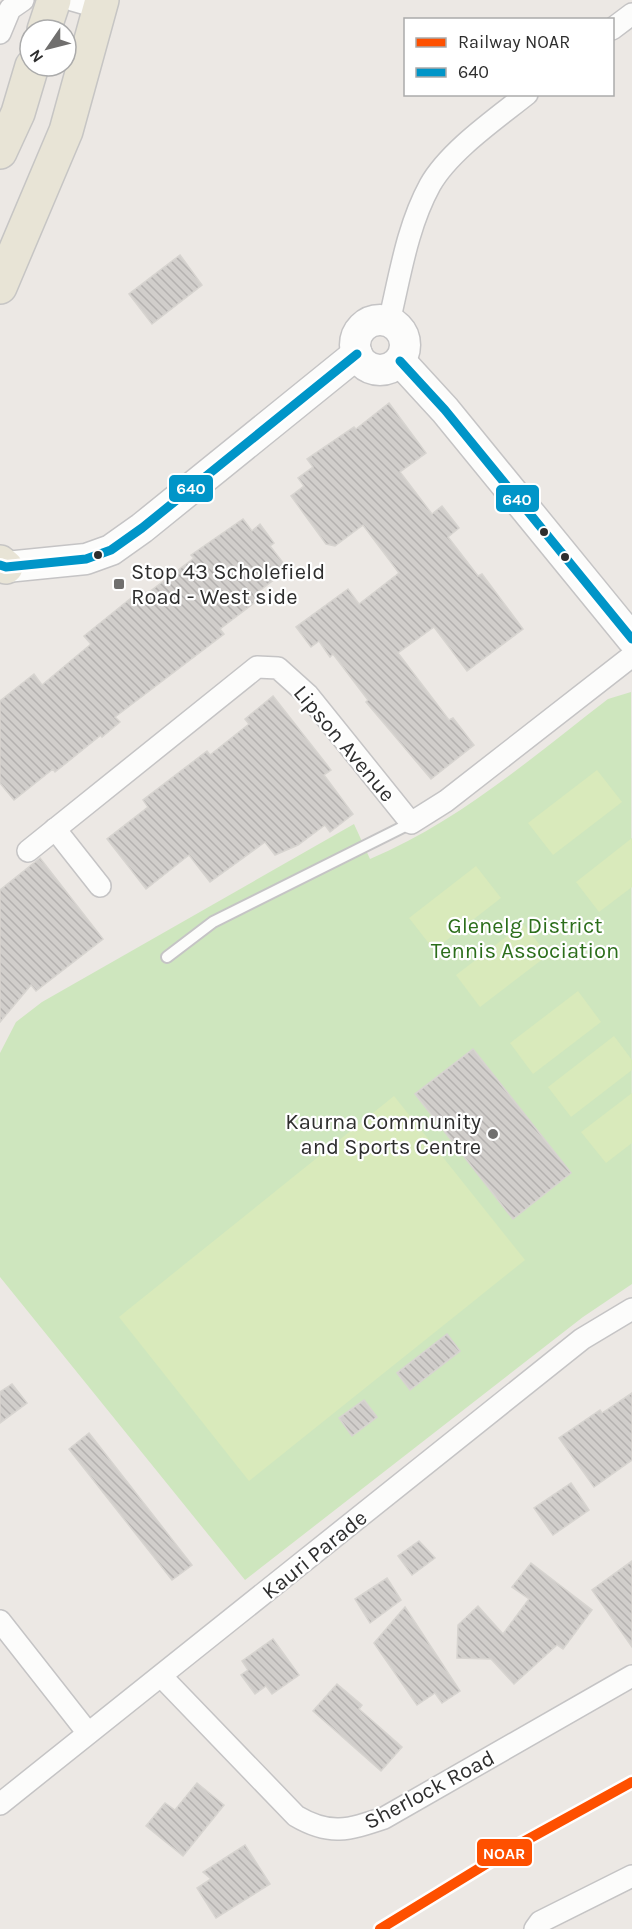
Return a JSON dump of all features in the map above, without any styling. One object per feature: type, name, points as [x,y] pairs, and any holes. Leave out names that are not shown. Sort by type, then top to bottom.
[{"type":"main road","points":[[48,18],[54,0]]},
{"type":"main road","points":[[0,287],[66,131],[91,3]]},
{"type":"main road","points":[[0,152],[18,113],[28,78]]},
{"type":"street","points":[[0,33],[10,9],[23,0]]},
{"type":"street","points":[[614,28],[632,14]]},
{"type":"street","points":[[389,322],[408,239],[431,184],[470,139],[524,96]]},
{"type":"street","points":[[381,320],[398,327],[406,343],[400,361],[392,368],[371,369],[357,354],[355,344],[364,325],[381,320]]},
{"type":"street","points":[[2,565],[86,559],[111,549],[142,528],[357,354]]},
{"type":"street","points":[[400,361],[445,410],[632,639]]},
{"type":"street","name":"Lipson Avenue","points":[[28,851],[257,667],[278,668],[308,695],[411,823],[446,801],[632,656]]},
{"type":"street","points":[[55,829],[100,886]]},
{"type":"street","name":"Kauri Parade","points":[[0,1804],[582,1339],[632,1308]]},
{"type":"street","points":[[0,1621],[88,1733]]},
{"type":"street","name":"Sherlock Road","points":[[161,1676],[296,1816],[315,1827],[333,1830],[351,1829],[384,1818],[632,1676]]},
{"type":"street","points":[[534,1929],[540,1922],[632,1876]]},
{"type":"lane","points":[[167,957],[213,922],[411,823]]},
{"type":"green space","name":"Glenelg District Tennis Association","points":[[631,692],[632,1284],[583,1317],[245,1580],[0,1277],[0,1053],[16,1022],[42,1002],[354,824],[370,859],[403,844],[494,787],[608,699]]},
{"type":"green space","points":[[597,770],[622,802],[553,855],[528,823]]},
{"type":"green space","points":[[632,838],[632,887],[599,912],[576,882]]},
{"type":"green space","points":[[476,866],[501,898],[434,950],[409,918]]},
{"type":"green space","name":"Glenelg District Tennis Association","points":[[523,924],[548,955],[480,1007],[456,975]]},
{"type":"green space","points":[[578,991],[601,1022],[533,1074],[510,1043]]},
{"type":"green space","points":[[614,1036],[632,1060],[632,1070],[571,1117],[548,1087]]},
{"type":"green space","points":[[632,1093],[632,1143],[606,1163],[581,1132]]},
{"type":"green space","points":[[394,1096],[525,1260],[249,1481],[119,1317]]},
{"type":"building","points":[[180,255],[202,285],[152,324],[129,294]]},
{"type":"building","points":[[389,403],[426,453],[400,472],[432,514],[442,506],[459,528],[448,537],[478,576],[482,574],[523,629],[467,671],[434,627],[398,653],[449,720],[453,718],[474,745],[431,779],[366,702],[368,700],[333,654],[330,657],[319,641],[311,647],[296,627],[348,589],[359,604],[399,573],[363,525],[335,546],[326,544],[291,496],[304,486],[298,478],[313,467],[307,459],[354,427],[356,429]]},
{"type":"building","points":[[243,519],[252,531],[260,524],[274,543],[270,546],[288,569],[254,595],[258,600],[220,629],[224,634],[115,717],[120,722],[55,772],[53,769],[14,800],[0,783],[0,701],[34,674],[42,685],[91,644],[84,636],[141,590],[145,595],[194,558],[191,555]]},
{"type":"building","points":[[273,696],[331,770],[324,775],[353,814],[330,832],[325,825],[298,845],[275,855],[265,842],[210,882],[189,855],[146,889],[107,839],[148,807],[143,800],[207,751],[210,755],[249,724],[245,719]]},
{"type":"building","points":[[40,858],[103,939],[36,991],[31,985],[0,1022],[0,890]]},
{"type":"building","name":"Kaurna Community and Sports Centre","points":[[473,1049],[571,1173],[513,1219],[415,1094]]},
{"type":"building","points":[[447,1334],[460,1351],[410,1390],[397,1373]]},
{"type":"building","points":[[12,1384],[27,1403],[0,1423],[0,1392]]},
{"type":"building","points":[[632,1393],[632,1460],[594,1487],[559,1438],[600,1410],[602,1413]]},
{"type":"building","points":[[364,1400],[377,1417],[352,1436],[339,1418]]},
{"type":"building","points":[[89,1433],[192,1565],[172,1580],[69,1449]]},
{"type":"building","points":[[571,1483],[589,1510],[553,1535],[534,1508]]},
{"type":"building","points":[[419,1541],[435,1558],[412,1575],[398,1556]]},
{"type":"building","points":[[632,1561],[632,1647],[592,1590]]},
{"type":"building","points":[[531,1563],[592,1610],[563,1649],[557,1645],[514,1684],[491,1659],[457,1658],[458,1625],[478,1606],[503,1634],[529,1599],[512,1587]]},
{"type":"building","points":[[387,1578],[401,1600],[370,1623],[355,1599]]},
{"type":"building","points":[[405,1607],[460,1691],[442,1703],[435,1693],[417,1705],[374,1643]]},
{"type":"building","points":[[273,1639],[299,1675],[272,1694],[266,1686],[255,1694],[241,1675],[248,1670],[242,1661]]},
{"type":"building","points":[[337,1684],[362,1705],[359,1709],[402,1747],[381,1771],[313,1711]]},
{"type":"building","points":[[197,1783],[224,1805],[183,1856],[146,1826],[165,1803],[175,1810]]},
{"type":"building","points":[[245,1845],[270,1884],[216,1918],[197,1888],[211,1879],[203,1872]]},
{"type":"rail line","name":"NOAR","points":[[380,1929],[514,1847],[632,1782]]},
{"type":"transit line","name":"640","points":[[0,565],[6,567],[86,559],[111,550],[142,528],[357,354]]},
{"type":"transit line","name":"640","points":[[400,361],[445,410],[632,639]]},
{"type":"place","name":"Stop 43 Scholefield Road - West side","points":[[119,584]]},
{"type":"place","name":"Kaurna Community and Sports Centre","points":[[493,1134]]}]
